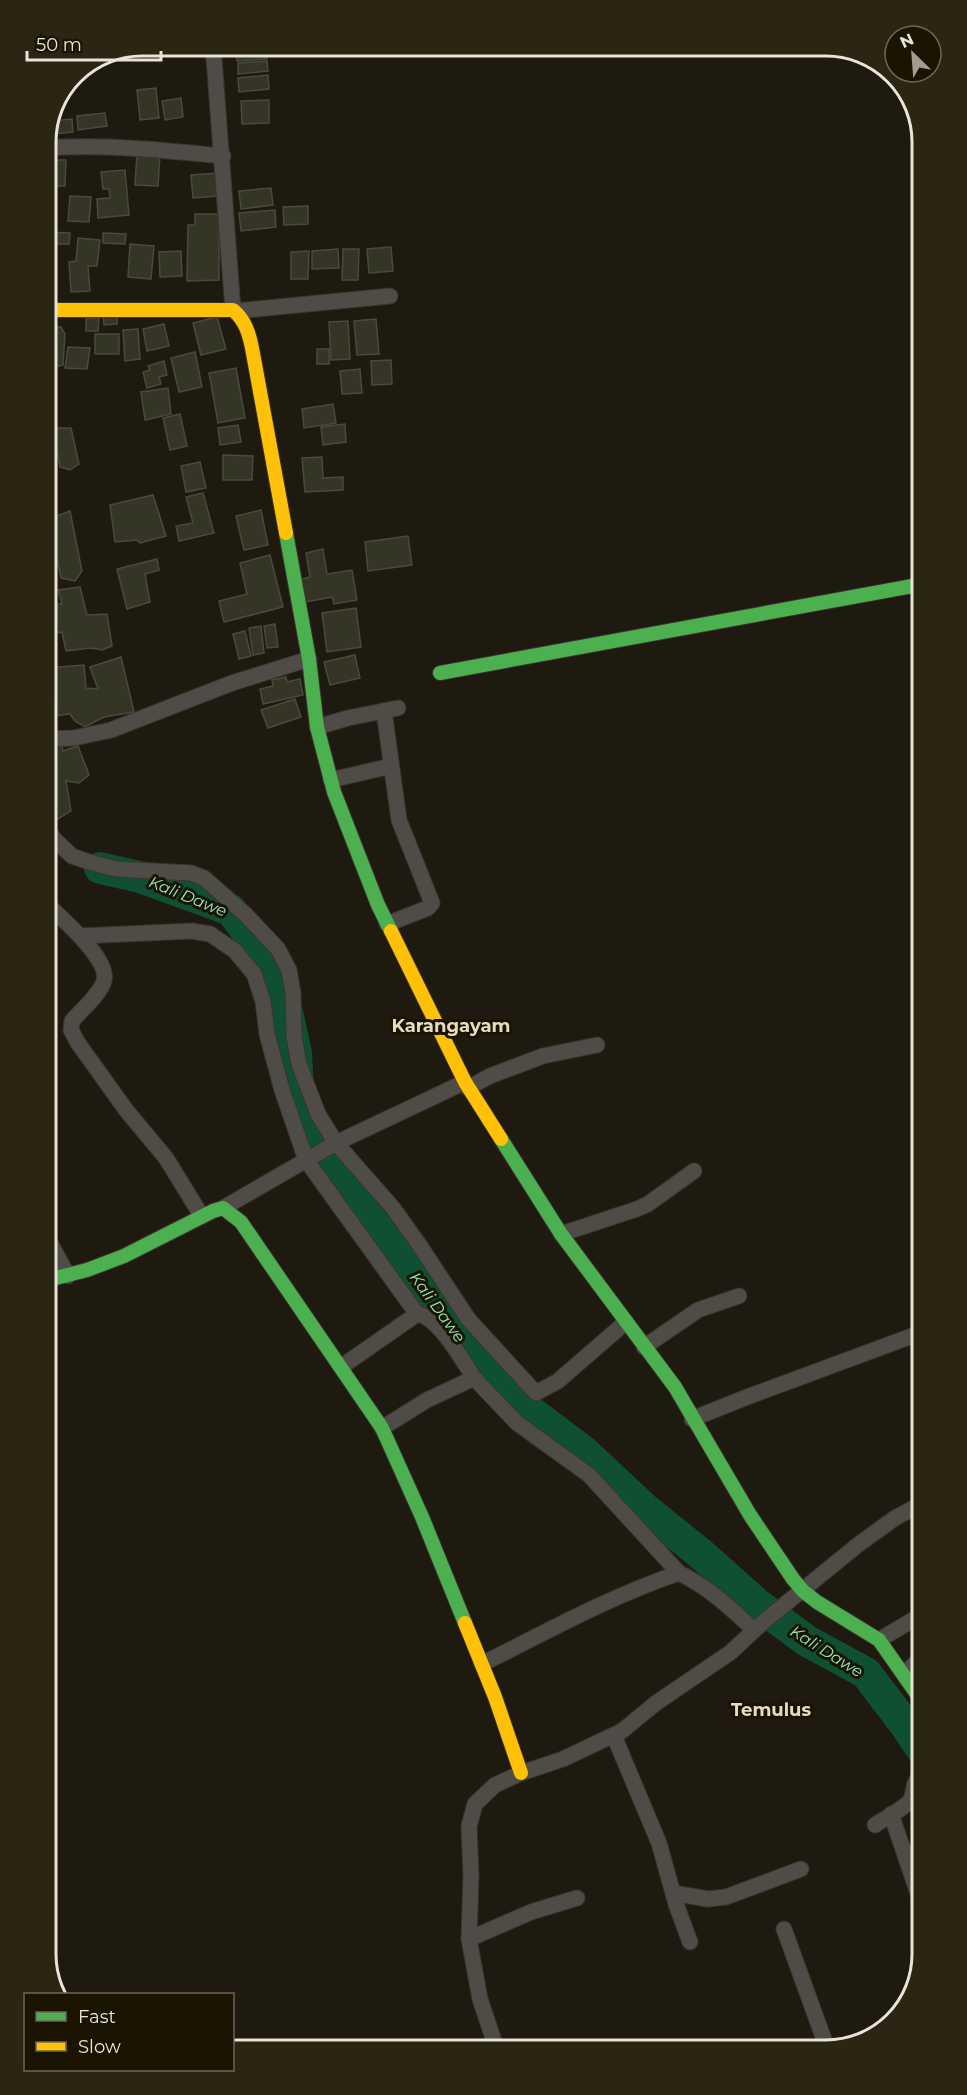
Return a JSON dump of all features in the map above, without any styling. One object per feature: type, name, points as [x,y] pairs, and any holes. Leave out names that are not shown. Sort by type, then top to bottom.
[{"type":"street","points":[[214,56],[235,311],[249,334],[255,362],[309,659],[317,727],[331,780],[374,895],[466,1085],[561,1234],[675,1387],[750,1515],[803,1591],[879,1640],[911,1685]]},
{"type":"street","points":[[56,147],[137,148],[223,156]]},
{"type":"street","points":[[56,310],[235,311],[390,296]]},
{"type":"street","points":[[440,673],[911,586]]},
{"type":"street","points":[[56,739],[74,738],[111,730],[232,682],[309,659]]},
{"type":"street","points":[[317,727],[348,718],[391,710],[391,766],[399,819],[432,903],[429,909],[387,924]]},
{"type":"street","points":[[331,780],[391,766]]},
{"type":"street","points":[[56,841],[72,856],[116,869],[178,871],[204,878],[246,915],[278,949],[289,970],[298,1064],[331,1146],[393,1208],[443,1278],[469,1320],[536,1393],[558,1381],[626,1322]]},
{"type":"street","points":[[56,913],[94,952],[105,974],[104,982],[98,993],[72,1021],[71,1030],[126,1110],[166,1158],[201,1215]]},
{"type":"street","points":[[80,936],[192,931],[210,934],[235,951],[254,974],[263,1002],[267,1034],[282,1090],[308,1159],[417,1314]]},
{"type":"street","points":[[56,1278],[121,1259],[201,1215],[223,1208],[331,1146],[466,1085],[543,1056],[597,1045]]},
{"type":"street","points":[[561,1234],[648,1204],[694,1171]]},
{"type":"street","points":[[223,1208],[241,1222],[382,1428],[422,1517],[495,1696],[520,1773]]},
{"type":"street","points":[[56,1254],[68,1276]]},
{"type":"street","points":[[645,1347],[698,1310],[739,1296]]},
{"type":"street","points":[[341,1367],[417,1314],[429,1318],[451,1342],[474,1378],[517,1423],[589,1474],[679,1573],[692,1579],[738,1614],[758,1626]]},
{"type":"street","points":[[692,1419],[747,1396],[911,1336]]},
{"type":"street","points":[[382,1428],[426,1400],[474,1378]]},
{"type":"street","points":[[494,2040],[480,1999],[469,1939],[471,1875],[469,1826],[475,1804],[495,1785],[520,1773],[563,1760],[614,1736],[656,1703],[730,1652],[789,1600],[859,1544],[911,1509]]},
{"type":"street","points":[[482,1664],[598,1607],[657,1580],[679,1573]]},
{"type":"street","points":[[879,1640],[911,1621]]},
{"type":"street","points":[[904,1674],[911,1667]]},
{"type":"street","points":[[614,1736],[659,1843],[690,1942]]},
{"type":"street","points":[[875,1825],[909,1802],[911,1797]]},
{"type":"street","points":[[891,1814],[911,1873]]},
{"type":"street","points":[[673,1893],[708,1899],[726,1897],[801,1869]]},
{"type":"street","points":[[469,1939],[531,1912],[577,1898]]},
{"type":"street","points":[[784,1929],[824,2040]]},
{"type":"building","points":[[237,56],[267,56],[267,59],[237,61]]},
{"type":"building","points":[[267,61],[268,71],[238,74],[238,63]]},
{"type":"building","points":[[268,75],[269,89],[239,92],[238,78]]},
{"type":"building","points":[[156,88],[159,118],[140,120],[137,90]]},
{"type":"building","points":[[181,98],[183,117],[165,120],[162,101]]},
{"type":"building","points":[[269,100],[269,123],[242,124],[241,101]]},
{"type":"building","points":[[105,113],[107,126],[78,130],[77,116]]},
{"type":"building","points":[[72,119],[73,132],[56,134],[58,120]]},
{"type":"building","points":[[137,153],[160,154],[158,186],[135,185]]},
{"type":"building","points":[[56,160],[66,160],[65,186],[56,186]]},
{"type":"building","points":[[125,170],[129,215],[98,218],[97,199],[110,198],[109,189],[103,189],[101,172]]},
{"type":"building","points":[[217,173],[218,196],[193,198],[191,175]]},
{"type":"building","points":[[271,188],[273,205],[241,209],[239,191]]},
{"type":"building","points":[[70,196],[91,197],[89,222],[68,221]]},
{"type":"building","points":[[308,206],[308,224],[284,225],[283,207]]},
{"type":"building","points":[[275,210],[276,227],[241,231],[239,213]]},
{"type":"building","points":[[195,214],[219,214],[219,280],[187,281],[188,225],[195,225]]},
{"type":"building","points":[[56,232],[70,233],[69,244],[56,244]]},
{"type":"building","points":[[103,233],[126,234],[125,244],[103,243]]},
{"type":"building","points":[[78,238],[100,240],[97,266],[88,266],[90,291],[71,292],[69,262],[76,261]]},
{"type":"building","points":[[130,244],[154,246],[151,279],[128,277]]},
{"type":"building","points":[[391,247],[393,271],[369,273],[367,249]]},
{"type":"building","points":[[338,249],[339,268],[312,269],[312,251]]},
{"type":"building","points":[[343,249],[359,249],[358,280],[342,280]]},
{"type":"building","points":[[181,251],[182,276],[160,277],[159,252]]},
{"type":"building","points":[[309,251],[308,279],[291,279],[291,252]]},
{"type":"building","points":[[117,314],[117,324],[104,325],[103,315]]},
{"type":"building","points":[[217,317],[226,349],[201,355],[193,323]]},
{"type":"building","points":[[86,318],[99,318],[98,331],[86,331]]},
{"type":"building","points":[[376,319],[379,354],[357,355],[354,321]]},
{"type":"building","points":[[348,321],[350,359],[331,360],[329,322]]},
{"type":"building","points":[[164,324],[169,346],[147,351],[143,329]]},
{"type":"building","points":[[56,327],[61,327],[65,334],[63,365],[56,367]]},
{"type":"building","points":[[138,329],[140,359],[125,361],[123,330]]},
{"type":"building","points":[[95,334],[119,334],[119,354],[95,354]]},
{"type":"building","points":[[68,347],[90,348],[87,369],[65,368]]},
{"type":"building","points":[[317,349],[329,349],[329,364],[317,364]]},
{"type":"building","points":[[195,352],[202,387],[179,392],[171,358]]},
{"type":"building","points":[[391,360],[392,384],[372,385],[371,361]]},
{"type":"building","points":[[164,361],[167,375],[159,377],[161,384],[147,388],[143,372],[150,370],[148,366]]},
{"type":"building","points":[[236,368],[245,418],[218,423],[209,373]]},
{"type":"building","points":[[360,369],[362,393],[342,394],[340,371]]},
{"type":"building","points":[[168,388],[171,414],[145,420],[141,392]]},
{"type":"building","points":[[333,404],[336,423],[304,428],[302,409]]},
{"type":"building","points":[[180,414],[187,446],[170,450],[163,418]]},
{"type":"building","points":[[345,424],[346,442],[323,445],[321,427]]},
{"type":"building","points":[[238,425],[241,442],[220,445],[218,428]]},
{"type":"building","points":[[56,428],[71,428],[79,464],[70,470],[60,467]]},
{"type":"building","points":[[223,455],[253,456],[252,480],[223,480]]},
{"type":"building","points":[[322,457],[323,478],[343,477],[343,490],[305,492],[302,458]]},
{"type":"building","points":[[200,462],[206,488],[186,492],[181,466]]},
{"type":"building","points":[[203,493],[214,533],[179,541],[176,526],[193,523],[186,497]]},
{"type":"building","points":[[153,495],[166,536],[140,543],[137,540],[115,542],[110,505]]},
{"type":"building","points":[[261,510],[268,545],[244,550],[236,516]]},
{"type":"building","points":[[70,511],[82,571],[75,581],[61,578],[56,553],[56,516]]},
{"type":"building","points":[[408,536],[412,565],[368,571],[365,542]]},
{"type":"building","points":[[323,549],[327,574],[352,570],[357,600],[334,604],[332,597],[305,602],[301,579],[310,577],[306,553]]},
{"type":"building","points":[[270,555],[283,607],[224,622],[219,601],[247,594],[240,563]]},
{"type":"building","points":[[157,559],[159,570],[145,574],[150,602],[127,609],[117,569]]},
{"type":"building","points":[[80,587],[87,615],[107,614],[112,646],[102,650],[91,648],[66,651],[62,632],[56,633],[56,604],[62,604],[58,590]]},
{"type":"building","points":[[356,608],[361,647],[327,652],[322,613]]},
{"type":"building","points":[[275,624],[278,647],[267,648],[264,626]]},
{"type":"building","points":[[261,626],[264,653],[253,655],[249,628]]},
{"type":"building","points":[[245,631],[251,656],[239,659],[233,634]]},
{"type":"building","points":[[355,655],[360,678],[330,685],[324,662]]},
{"type":"building","points":[[121,657],[134,712],[104,717],[85,727],[75,721],[70,714],[56,716],[56,667],[84,665],[86,688],[98,689],[90,667]]},
{"type":"building","points":[[286,677],[287,682],[300,679],[303,695],[263,704],[260,689],[273,686],[272,680]]},
{"type":"building","points":[[295,699],[301,717],[268,728],[261,710]]},
{"type":"building","points":[[56,743],[61,743],[63,751],[78,746],[89,775],[79,783],[66,781],[71,811],[58,819],[56,818]]},
{"type":"waterway","name":"Kali Dawe","points":[[100,868],[140,877],[231,910],[259,948],[281,985],[296,1053],[299,1108],[319,1157],[409,1266],[471,1353],[522,1405],[583,1451],[645,1509],[701,1554],[756,1603],[807,1641],[866,1673],[911,1733]]},
{"type":"traffic: fast","points":[[286,533],[309,659],[317,727],[334,792],[378,905],[391,931]]},
{"type":"traffic: fast","points":[[440,673],[911,586]]},
{"type":"traffic: fast","points":[[501,1139],[561,1234],[675,1387],[750,1515],[793,1579],[817,1602],[879,1640],[911,1686]]},
{"type":"traffic: fast","points":[[56,1278],[87,1270],[124,1256],[213,1211],[223,1208],[241,1222],[382,1428],[422,1517],[465,1623]]},
{"type":"traffic: slow","points":[[56,310],[233,310],[243,322],[251,342],[286,533]]},
{"type":"traffic: slow","points":[[391,931],[465,1082],[501,1139]]},
{"type":"traffic: slow","points":[[465,1623],[495,1697],[521,1773]]},
{"type":"district","name":"Karangayam","points":[[451,1026]]},
{"type":"district","name":"Temulus","points":[[771,1710]]}]
